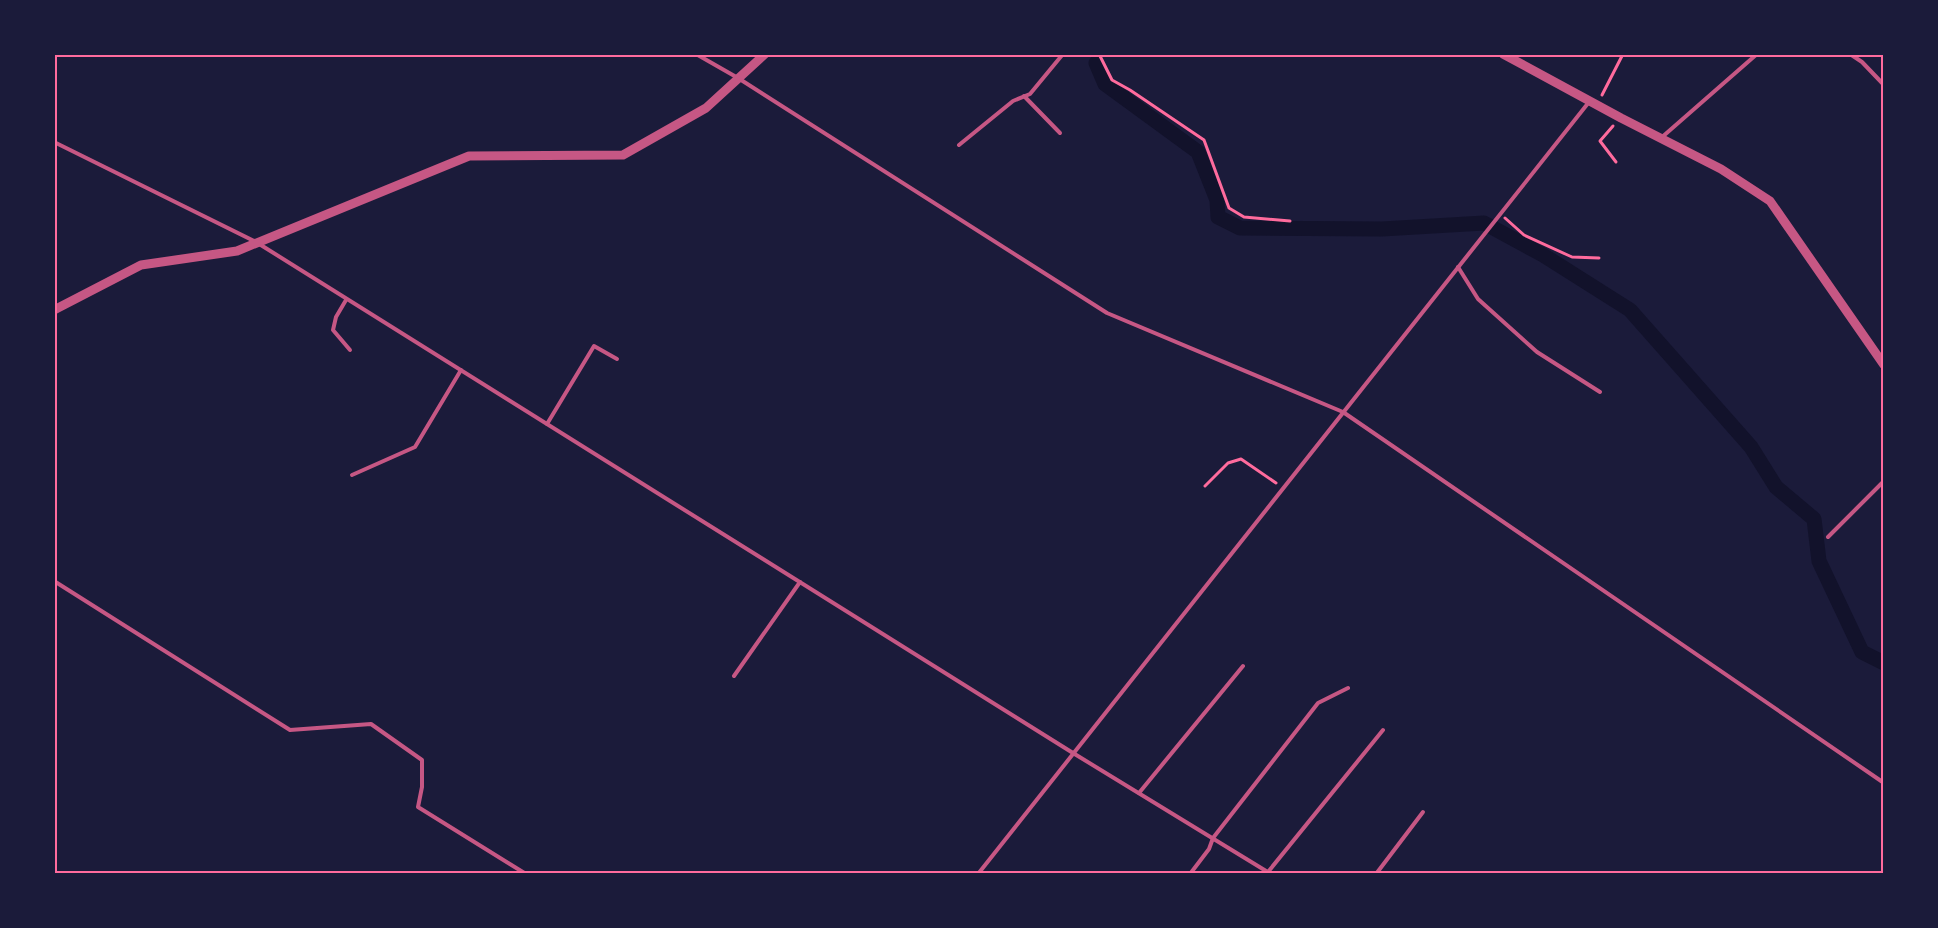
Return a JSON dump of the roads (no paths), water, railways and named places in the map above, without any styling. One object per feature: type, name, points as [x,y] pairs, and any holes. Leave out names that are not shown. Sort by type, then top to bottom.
[{"type":"street","points":[[54,310],[141,266],[237,251],[469,156],[622,155],[706,108],[765,54]]},
{"type":"street","points":[[1503,54],[1720,169],[1770,201],[1884,365]]},
{"type":"lane","points":[[696,54],[738,78],[1107,313],[1343,412],[1884,783]]},
{"type":"lane","points":[[959,145],[1013,101],[1030,94],[1063,54]]},
{"type":"lane","points":[[1660,139],[1757,54]]},
{"type":"lane","points":[[1850,54],[1862,62],[1884,85]]},
{"type":"lane","points":[[1024,96],[1060,133]]},
{"type":"lane","points":[[978,874],[1500,213],[1593,103]]},
{"type":"lane","points":[[54,142],[256,242],[1269,873],[1383,730]]},
{"type":"lane","points":[[1458,267],[1478,299],[1536,352],[1600,393]]},
{"type":"lane","points":[[346,300],[336,317],[333,330],[350,350]]},
{"type":"lane","points":[[547,424],[594,346],[617,359]]},
{"type":"lane","points":[[352,475],[415,447],[461,370]]},
{"type":"lane","points":[[1828,537],[1884,481]]},
{"type":"lane","points":[[54,581],[290,730],[371,724],[422,759],[422,788],[418,807],[526,874]]},
{"type":"lane","points":[[734,676],[800,582]]},
{"type":"lane","points":[[1139,794],[1243,666]]},
{"type":"lane","points":[[1190,874],[1209,849],[1213,838],[1318,703],[1348,688]]},
{"type":"lane","points":[[1376,874],[1423,812]]},
{"type":"waterway","points":[[1096,63],[1105,84],[1198,152],[1217,200],[1218,217],[1240,228],[1382,229],[1484,223],[1543,255],[1630,310],[1751,447],[1776,487],[1814,519],[1819,561],[1862,652],[1884,663]]}]
